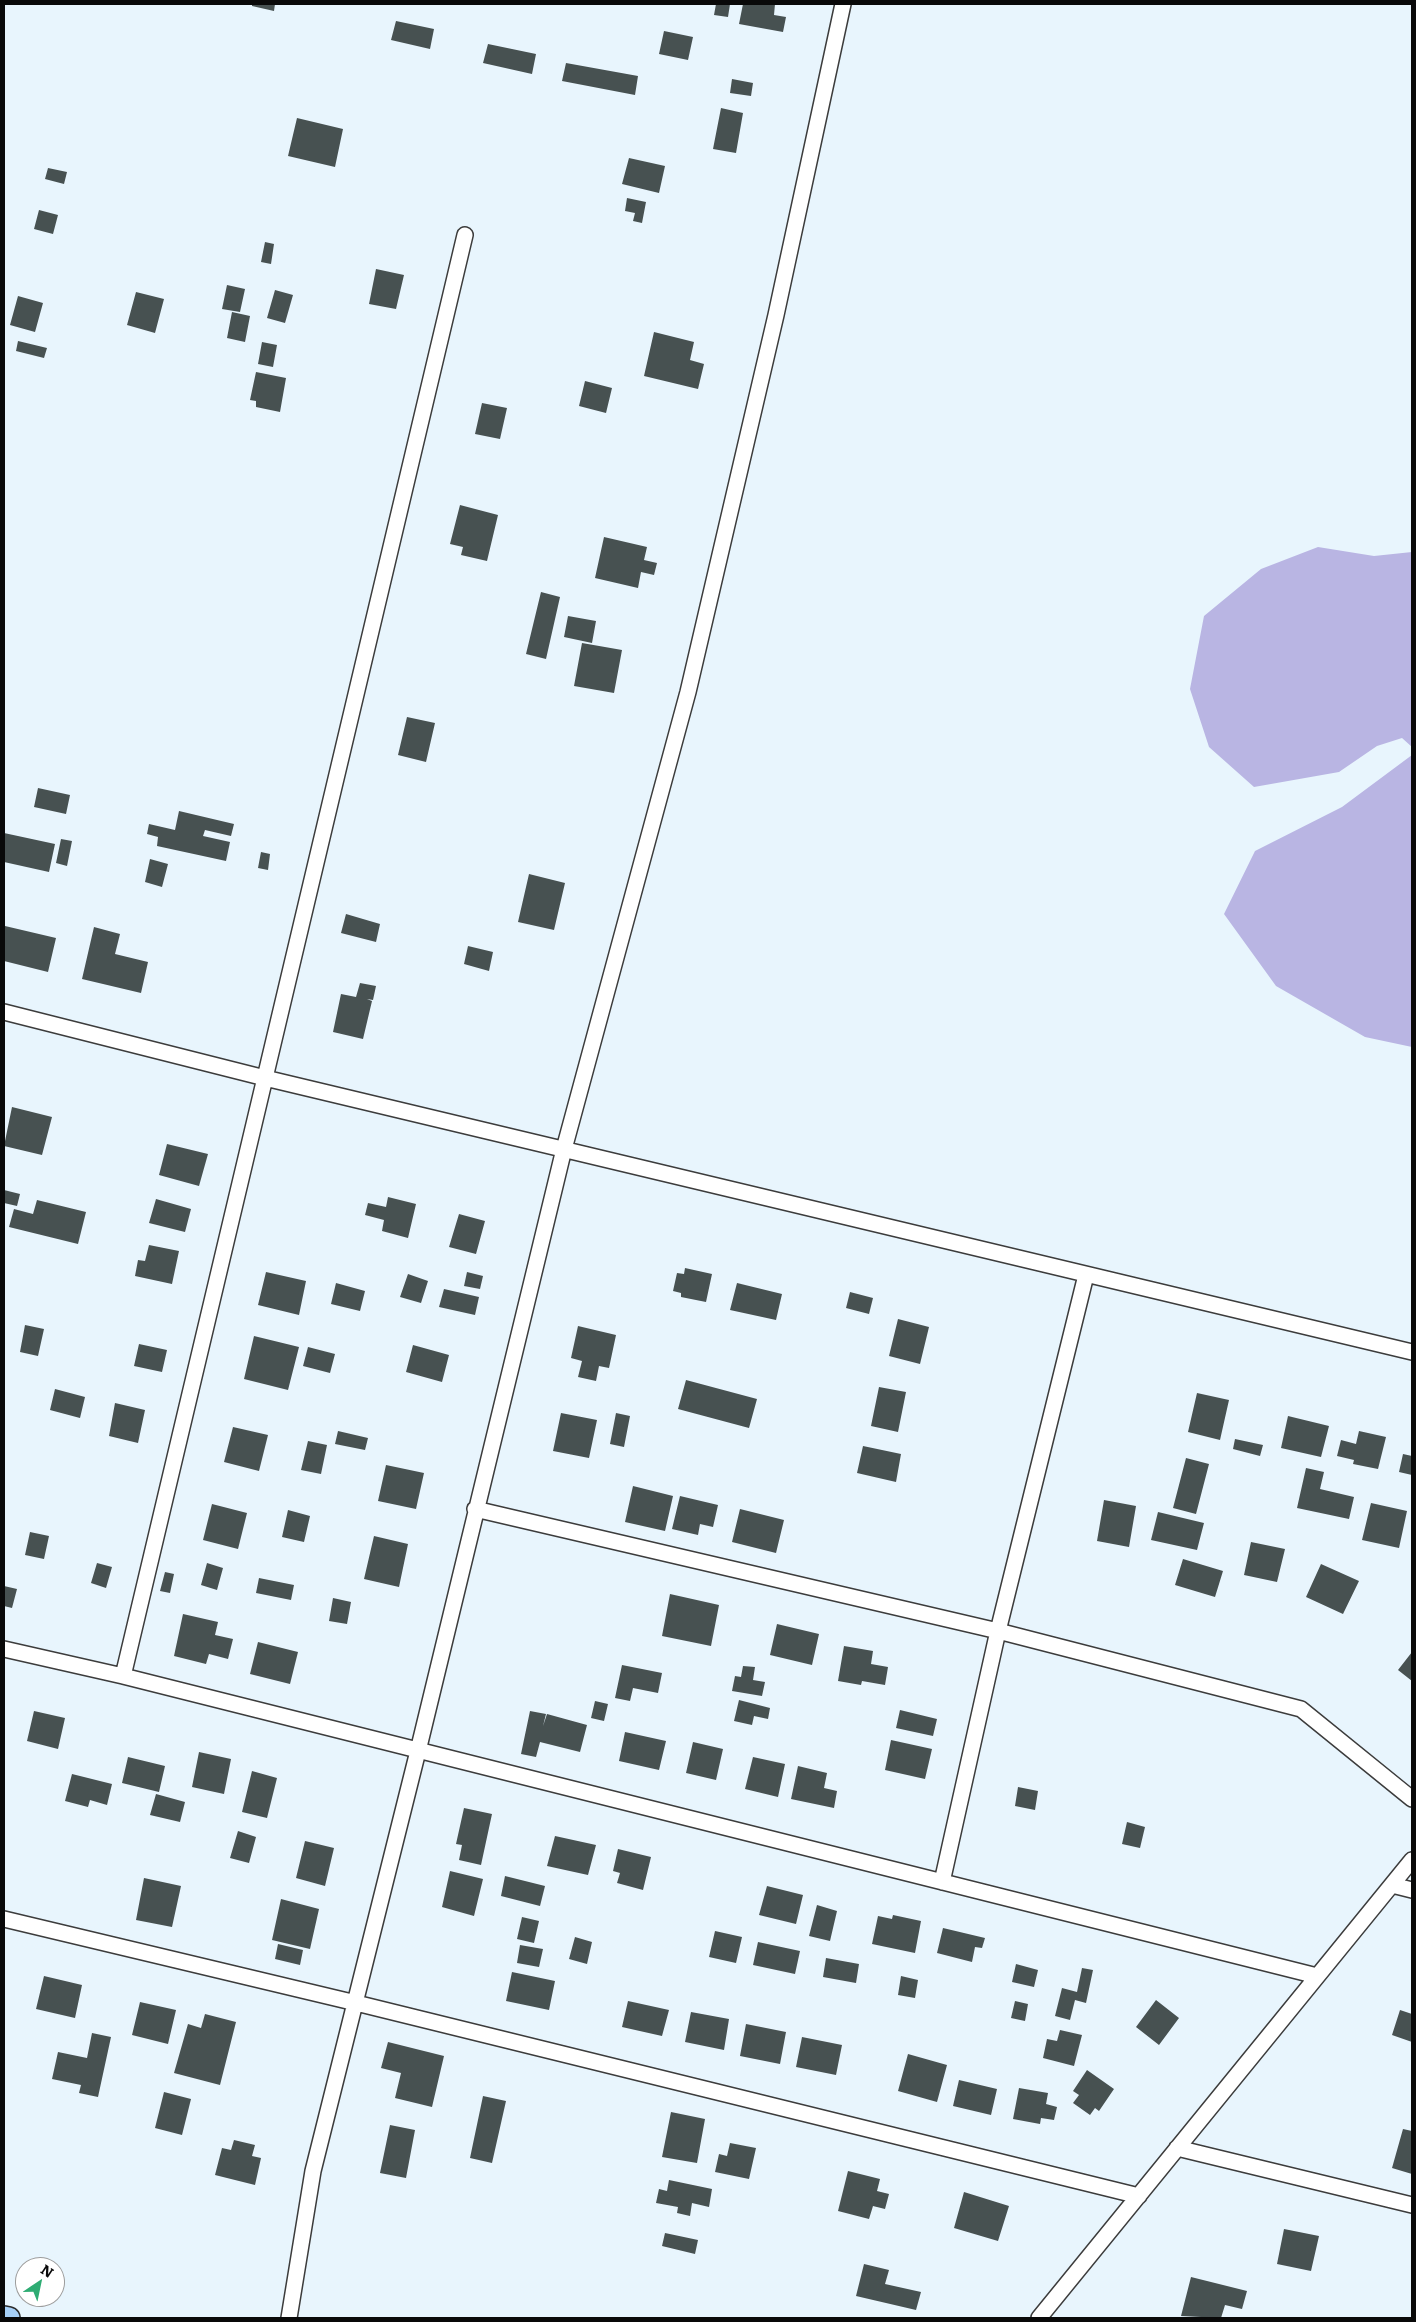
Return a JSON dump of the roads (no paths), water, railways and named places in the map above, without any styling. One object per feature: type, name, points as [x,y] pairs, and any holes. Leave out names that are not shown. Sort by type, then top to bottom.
[{"type":"street","points":[[289,2318],[312,2171],[356,2003],[564,1149],[688,692],[776,315],[844,4]]},
{"type":"street","points":[[123,1676],[465,235]]},
{"type":"street","points":[[4,1012],[265,1078],[1412,1352]]},
{"type":"street","points":[[942,1882],[998,1631],[1086,1275]]},
{"type":"street","points":[[475,1510],[998,1631],[1302,1709],[1412,1799]]},
{"type":"street","points":[[4,1649],[123,1676],[1317,1976]]},
{"type":"street","points":[[1039,2318],[1412,1860]]},
{"type":"street","points":[[1392,1885],[1412,1890]]},
{"type":"street","points":[[4,1919],[356,2003],[1138,2196]]},
{"type":"street","points":[[1177,2148],[1412,2205]]},
{"type":"street","points":[[4,2317],[9,2318]]}]
